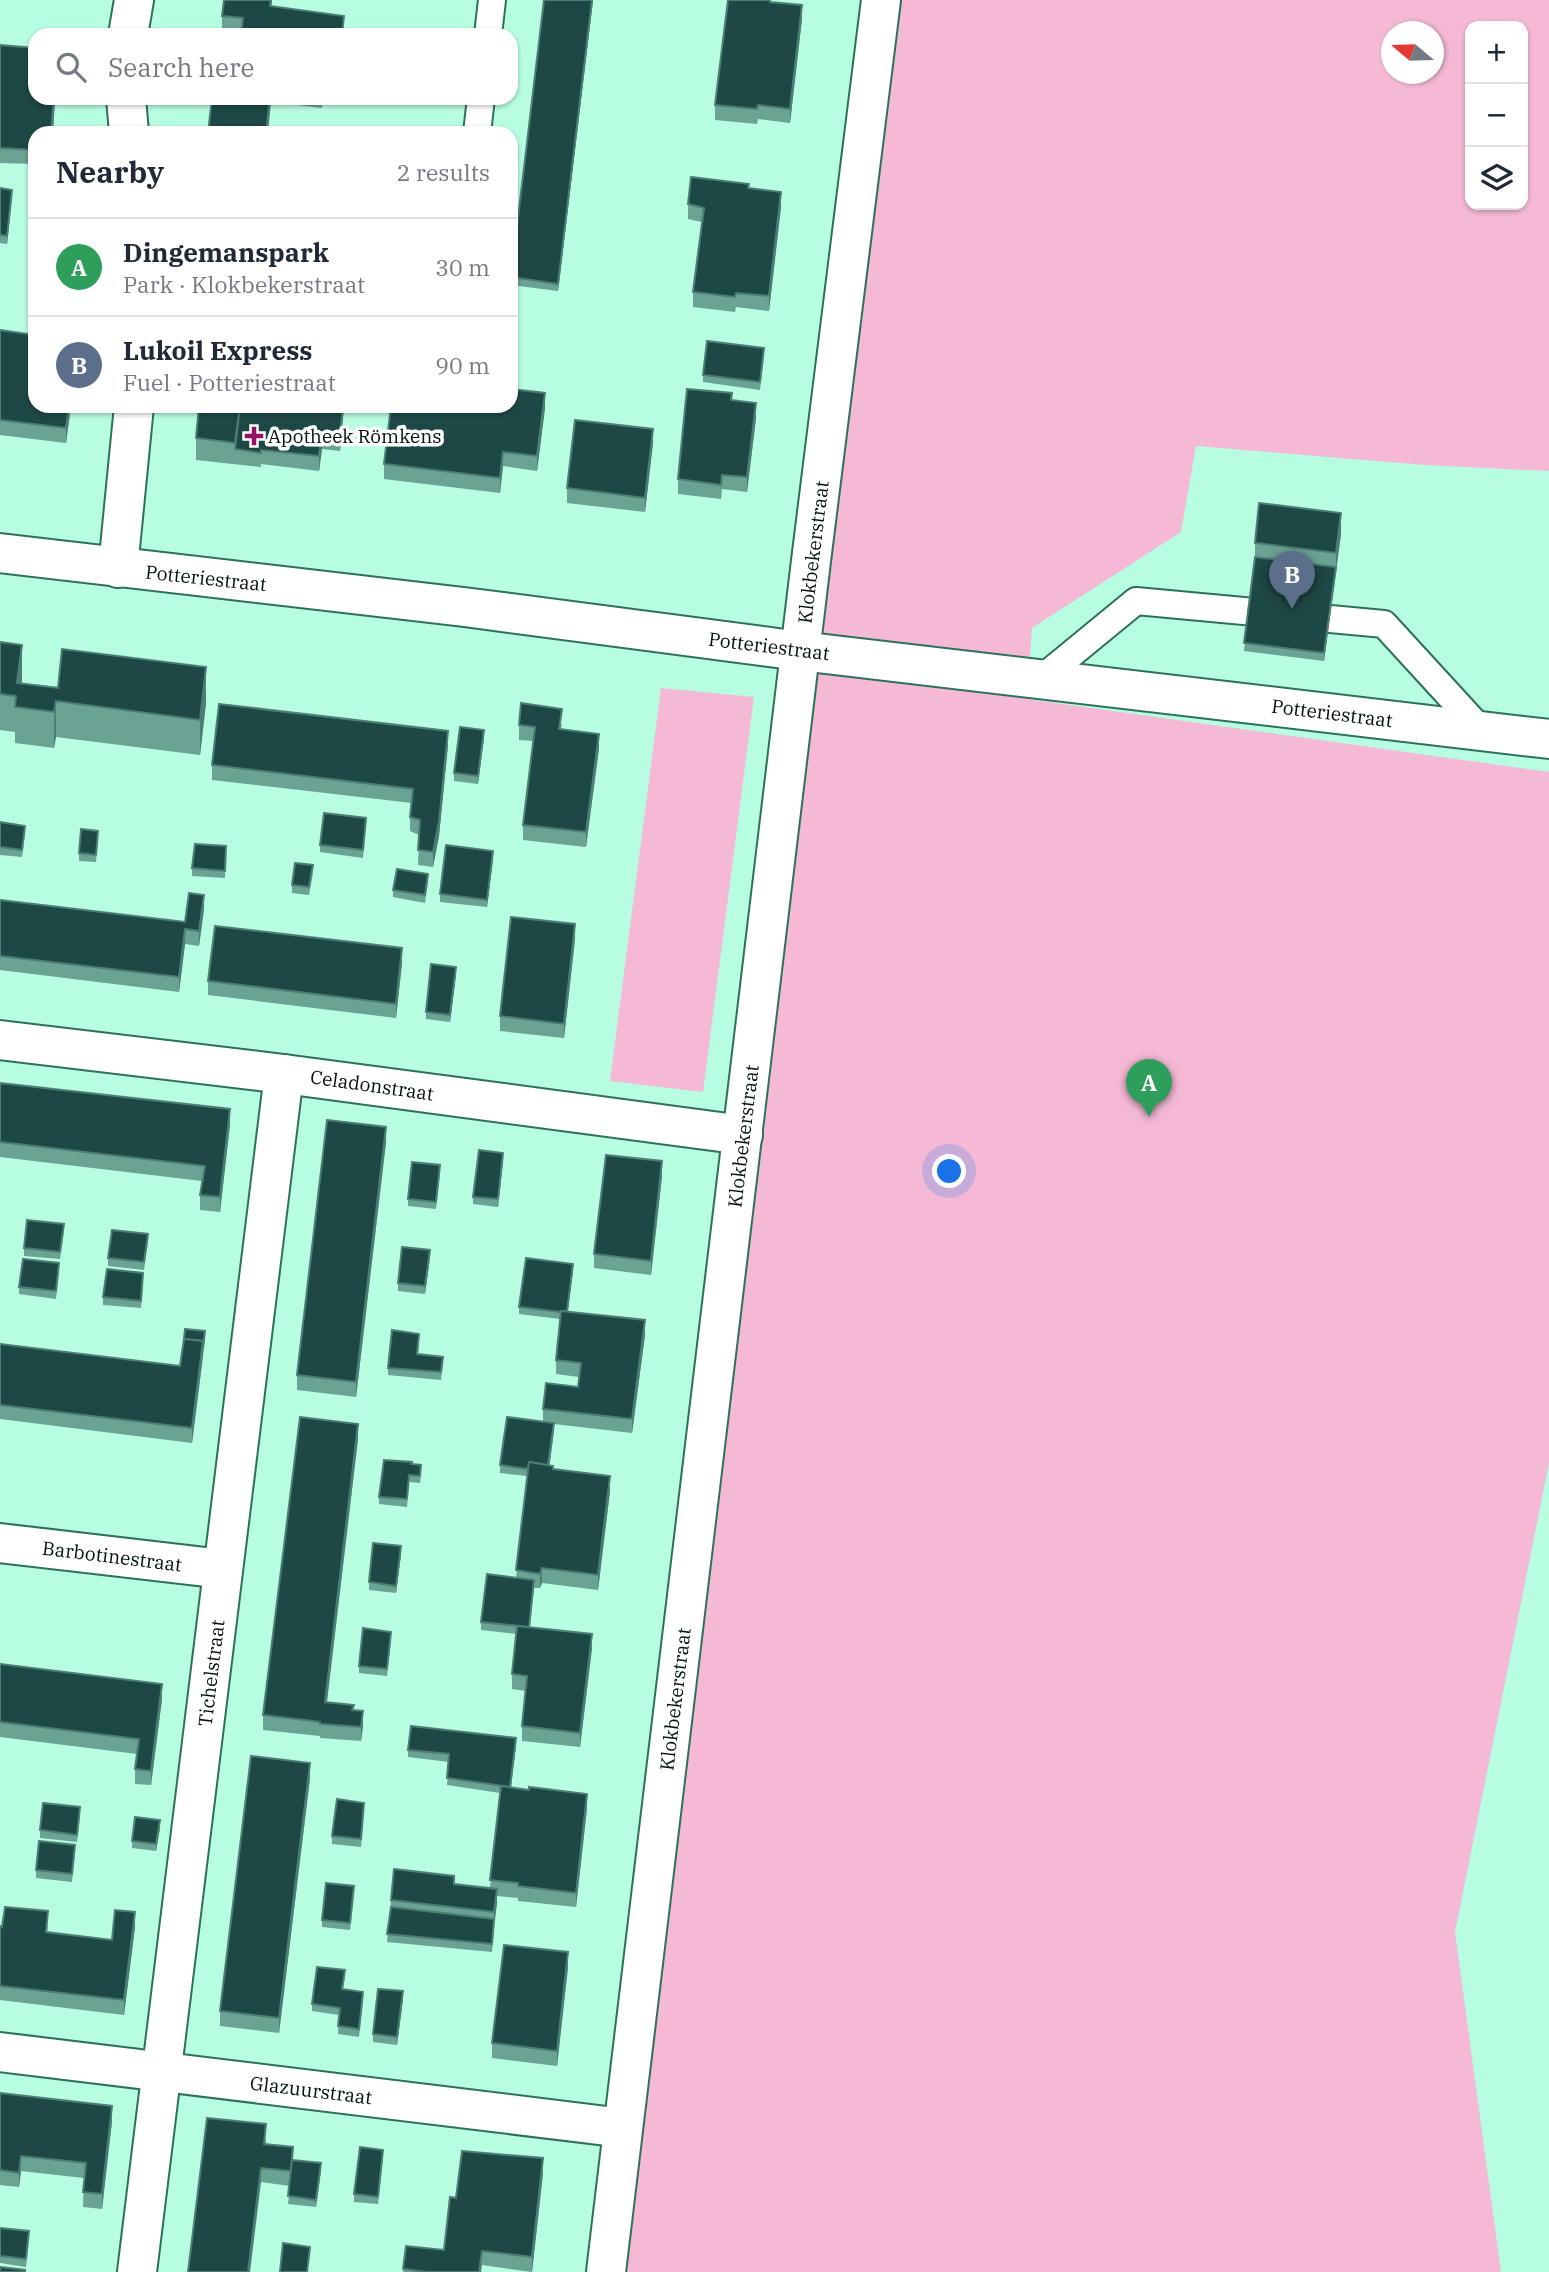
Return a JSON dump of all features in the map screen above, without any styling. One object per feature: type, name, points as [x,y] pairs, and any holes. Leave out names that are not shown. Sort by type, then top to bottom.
[{"type":"street","points":[[129,28],[134,0]]},
{"type":"street","name":"Klokbekerstraat","points":[[606,2272],[800,651],[881,0]]},
{"type":"street","points":[[127,105],[128,126]]},
{"type":"street","points":[[118,568],[133,413]]},
{"type":"street","name":"Potteriestraat","points":[[0,553],[464,607],[800,651],[1544,738]]},
{"type":"street","name":"Celadonstraat","points":[[0,1040],[285,1074],[743,1135]]},
{"type":"street","name":"Tichelstraat","points":[[137,2272],[285,1074]]},
{"type":"street","name":"Barbotinestraat","points":[[0,1543],[223,1569]]},
{"type":"street","name":"Glazuurstraat","points":[[0,2052],[623,2128]]},
{"type":"lane","points":[[489,28],[492,0]]},
{"type":"lane","points":[[478,126],[480,105]]},
{"type":"lane","points":[[1041,679],[1136,601],[1384,624],[1483,732]]},
{"type":"shaded area","points":[[885,0],[1549,0],[1549,471],[1425,465],[1196,446],[1181,532],[1032,628],[1027,699],[1549,772],[1549,1463],[1455,1932],[1501,2272],[610,2272]]},
{"type":"shaded area","points":[[661,688],[754,697],[703,1092],[610,1081]]},
{"type":"building","points":[[224,0],[271,0],[270,6],[344,16],[343,28],[242,28],[243,18],[222,16]]},
{"type":"building","points":[[544,0],[592,0],[558,284],[518,278],[518,218]]},
{"type":"building","points":[[728,0],[770,0],[802,5],[790,109],[758,105],[757,109],[715,105]]},
{"type":"building","points":[[0,45],[28,47],[28,105],[53,105],[52,126],[28,126],[28,150],[0,148]]},
{"type":"building","points":[[211,105],[269,105],[267,126],[209,126]]},
{"type":"building","points":[[691,177],[749,184],[748,188],[781,192],[769,296],[736,293],[735,297],[693,292],[704,208],[688,204]]},
{"type":"building","points":[[0,188],[12,190],[7,236],[0,235]]},
{"type":"building","points":[[0,330],[28,334],[28,413],[68,413],[66,428],[0,420]]},
{"type":"building","points":[[707,341],[764,348],[760,382],[703,375]]},
{"type":"building","points":[[687,389],[732,393],[731,400],[756,403],[747,477],[722,475],[721,485],[678,479]]},
{"type":"building","points":[[518,390],[545,393],[537,456],[503,452],[500,478],[384,464],[390,413],[518,413]]},
{"type":"building","points":[[198,413],[239,413],[235,443],[196,438]]},
{"type":"building","points":[[239,413],[342,413],[340,436],[322,435],[319,456],[235,449]]},
{"type":"building","points":[[575,420],[653,429],[645,498],[567,488]]},
{"type":"building","points":[[1259,503],[1341,513],[1336,553],[1255,543]]},
{"type":"building","points":[[1255,557],[1336,567],[1324,653],[1244,643]]},
{"type":"building","points":[[0,642],[22,645],[17,683],[58,688],[62,649],[206,667],[200,720],[56,701],[54,712],[15,707],[16,696],[0,694]]},
{"type":"building","points":[[521,703],[562,709],[559,729],[599,734],[586,832],[523,825],[535,727],[519,725]]},
{"type":"building","points":[[219,704],[448,731],[439,822],[433,852],[418,850],[420,820],[410,817],[413,789],[212,765]]},
{"type":"building","points":[[460,727],[484,730],[478,776],[454,773]]},
{"type":"building","points":[[324,813],[366,818],[363,850],[320,845]]},
{"type":"building","points":[[0,822],[25,826],[22,850],[0,847]]},
{"type":"building","points":[[81,829],[98,831],[96,855],[79,853]]},
{"type":"building","points":[[195,844],[226,846],[225,871],[192,868]]},
{"type":"building","points":[[446,845],[493,851],[487,900],[440,894]]},
{"type":"building","points":[[295,863],[313,865],[309,887],[292,885]]},
{"type":"building","points":[[397,869],[428,874],[425,895],[393,890]]},
{"type":"building","points":[[189,893],[204,895],[199,931],[185,929],[179,977],[0,956],[0,900],[185,922]]},
{"type":"building","points":[[511,917],[575,924],[564,1024],[500,1016]]},
{"type":"building","points":[[215,926],[402,948],[396,1004],[208,981]]},
{"type":"building","points":[[431,964],[456,967],[450,1015],[426,1012]]},
{"type":"building","points":[[0,1083],[230,1109],[220,1197],[200,1195],[205,1166],[0,1142]]},
{"type":"building","points":[[327,1120],[386,1127],[356,1382],[297,1375]]},
{"type":"building","points":[[479,1150],[503,1153],[498,1199],[473,1197]]},
{"type":"building","points":[[606,1155],[662,1161],[651,1261],[594,1254]]},
{"type":"building","points":[[412,1162],[440,1165],[436,1202],[408,1199]]},
{"type":"building","points":[[27,1220],[64,1224],[60,1252],[24,1248]]},
{"type":"building","points":[[112,1230],[148,1234],[144,1262],[108,1258]]},
{"type":"building","points":[[402,1247],[430,1250],[425,1286],[398,1283]]},
{"type":"building","points":[[526,1258],[573,1264],[567,1311],[519,1307]]},
{"type":"building","points":[[23,1259],[59,1263],[56,1291],[19,1287]]},
{"type":"building","points":[[107,1269],[143,1273],[141,1301],[103,1297]]},
{"type":"building","points":[[561,1311],[645,1320],[632,1419],[543,1409],[546,1383],[578,1387],[581,1363],[556,1360]]},
{"type":"building","points":[[185,1329],[205,1331],[203,1348],[203,1341],[184,1339]]},
{"type":"building","points":[[392,1330],[419,1334],[417,1354],[443,1357],[441,1372],[388,1368]]},
{"type":"building","points":[[184,1339],[203,1341],[192,1428],[0,1405],[0,1344],[180,1366]]},
{"type":"building","points":[[300,1417],[358,1424],[325,1702],[354,1705],[352,1710],[363,1711],[361,1727],[263,1715]]},
{"type":"building","points":[[507,1417],[554,1423],[548,1465],[529,1462],[528,1469],[500,1465]]},
{"type":"building","points":[[384,1460],[421,1465],[420,1476],[409,1475],[407,1499],[379,1497]]},
{"type":"building","points":[[529,1462],[553,1466],[553,1469],[610,1476],[598,1575],[542,1568],[540,1574],[516,1570]]},
{"type":"building","points":[[373,1543],[401,1546],[396,1586],[369,1582]]},
{"type":"building","points":[[487,1574],[534,1580],[529,1627],[481,1622]]},
{"type":"building","points":[[517,1626],[592,1634],[580,1733],[522,1726],[527,1676],[512,1674]]},
{"type":"building","points":[[363,1628],[391,1632],[387,1669],[359,1666]]},
{"type":"building","points":[[0,1664],[162,1684],[151,1771],[135,1769],[139,1739],[0,1722]]},
{"type":"building","points":[[411,1726],[516,1738],[510,1787],[447,1778],[449,1754],[408,1750]]},
{"type":"building","points":[[251,1756],[310,1763],[279,2018],[220,2011]]},
{"type":"building","points":[[501,1786],[587,1794],[576,1893],[490,1880]]},
{"type":"building","points":[[337,1799],[364,1803],[361,1839],[332,1836]]},
{"type":"building","points":[[43,1803],[80,1807],[77,1835],[40,1830]]},
{"type":"building","points":[[135,1817],[160,1820],[156,1844],[132,1841]]},
{"type":"building","points":[[39,1841],[75,1845],[72,1874],[36,1870]]},
{"type":"building","points":[[394,1869],[454,1876],[454,1884],[497,1889],[494,1912],[391,1900]]},
{"type":"building","points":[[326,1883],[354,1886],[350,1923],[322,1920]]},
{"type":"building","points":[[5,1907],[48,1911],[46,1932],[112,1940],[115,1910],[135,1912],[124,2000],[0,1986],[0,1926],[2,1927]]},
{"type":"building","points":[[391,1907],[494,1919],[492,1944],[387,1934]]},
{"type":"building","points":[[504,1945],[568,1952],[557,2051],[492,2043]]},
{"type":"building","points":[[317,1967],[345,1970],[342,1989],[363,1992],[359,2029],[338,2026],[340,2008],[312,2004]]},
{"type":"building","points":[[378,1989],[403,1991],[397,2037],[373,2034]]},
{"type":"building","points":[[0,2093],[112,2106],[102,2194],[83,2192],[86,2163],[21,2156],[19,2173],[0,2170]]},
{"type":"building","points":[[207,2118],[266,2124],[264,2144],[293,2147],[291,2171],[261,2168],[248,2272],[188,2272]]},
{"type":"building","points":[[360,2147],[383,2150],[378,2197],[354,2194]]},
{"type":"building","points":[[462,2151],[543,2158],[532,2257],[482,2251],[479,2272],[403,2269],[406,2246],[444,2250],[450,2197],[456,2198]]},
{"type":"building","points":[[292,2160],[321,2163],[316,2200],[288,2196]]},
{"type":"building","points":[[0,2228],[29,2231],[26,2259],[0,2256]]},
{"type":"building","points":[[283,2243],[310,2247],[307,2272],[280,2272]]},
{"type":"building","points":[[0,2267],[25,2270],[25,2272],[0,2272]]},
{"type":"place","name":"Apotheek Römkens","points":[[254,436]]},
{"type":"place","name":"Lukoil Express","points":[[1292,609]]},
{"type":"place","name":"Dingemanspark","points":[[1149,1117]]}]
